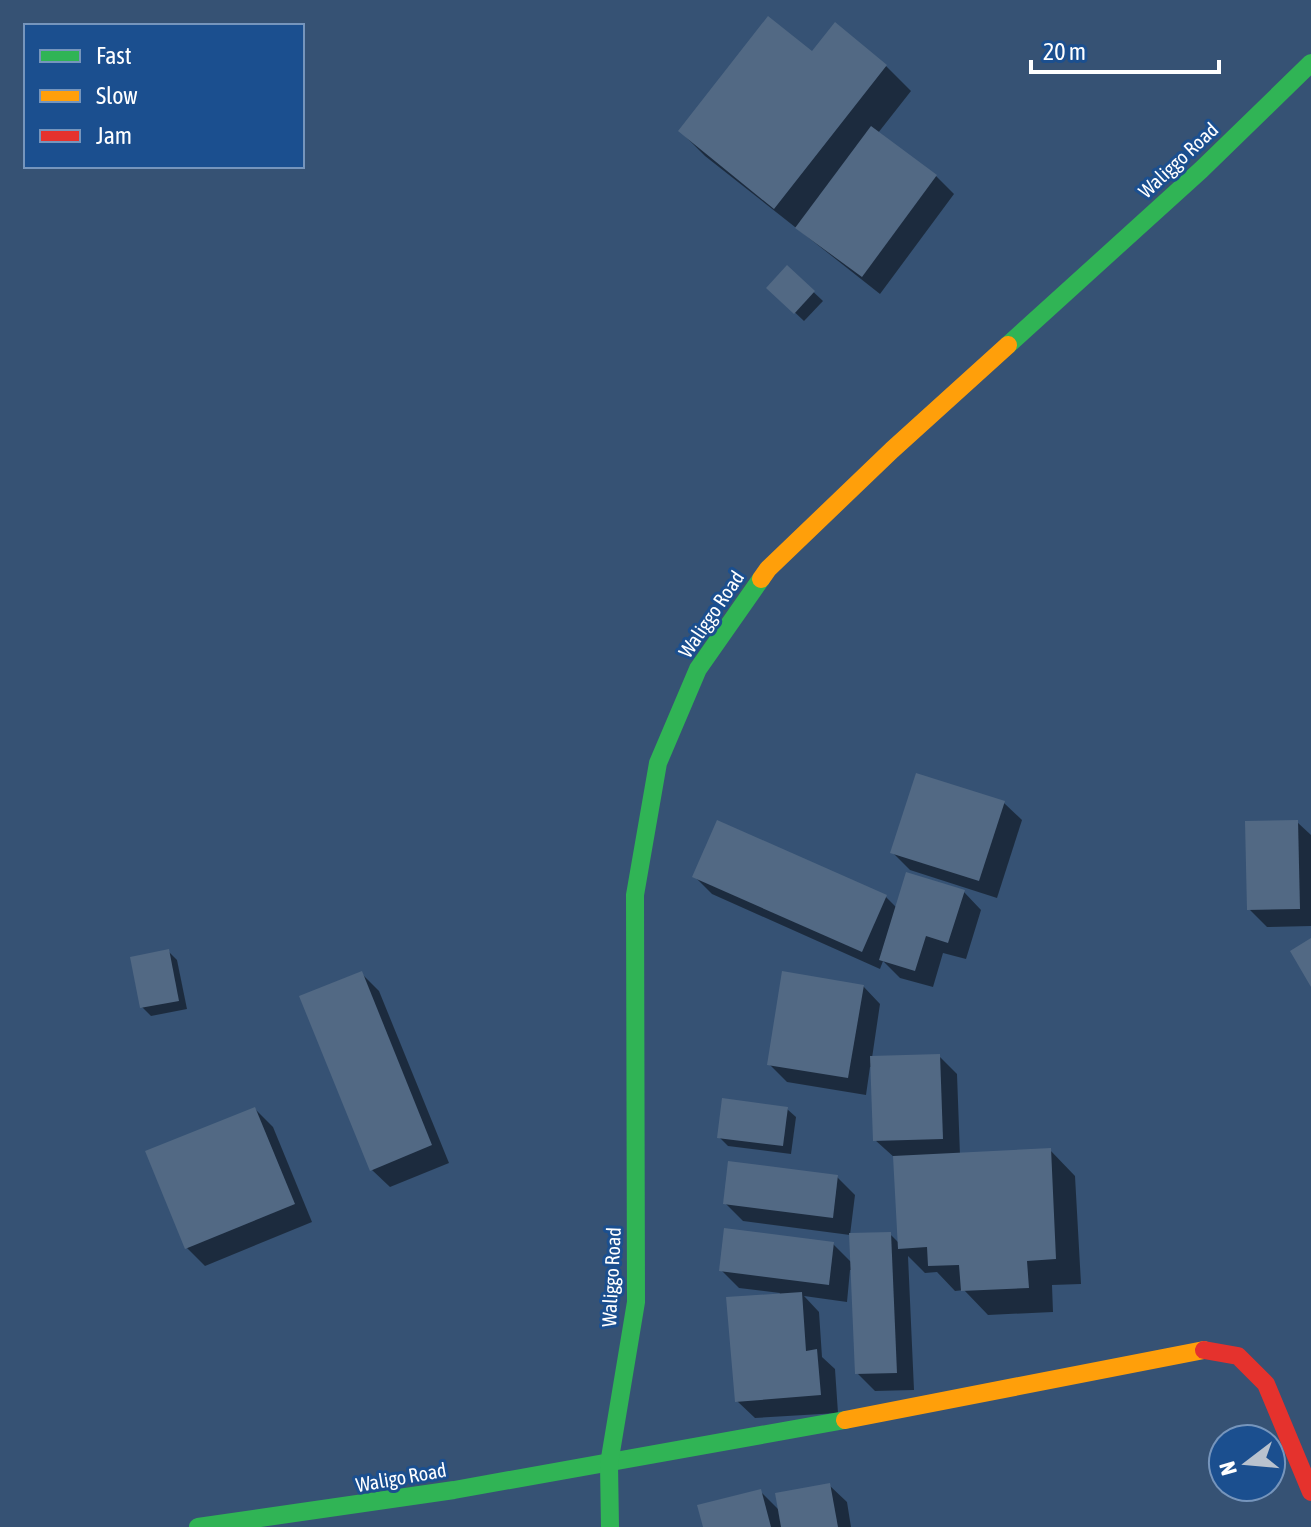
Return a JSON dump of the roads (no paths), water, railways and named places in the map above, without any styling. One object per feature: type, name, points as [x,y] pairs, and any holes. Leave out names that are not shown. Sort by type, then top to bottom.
[{"type":"street","name":"Waliggo Road","points":[[610,1527],[609,1464],[636,1302],[635,895],[658,763],[698,669],[768,569],[892,450],[1201,170],[1311,63]]},
{"type":"street","name":"Waligo Road","points":[[198,1527],[313,1514],[609,1464],[898,1412],[1205,1350],[1238,1356],[1266,1384],[1311,1492]]}]
